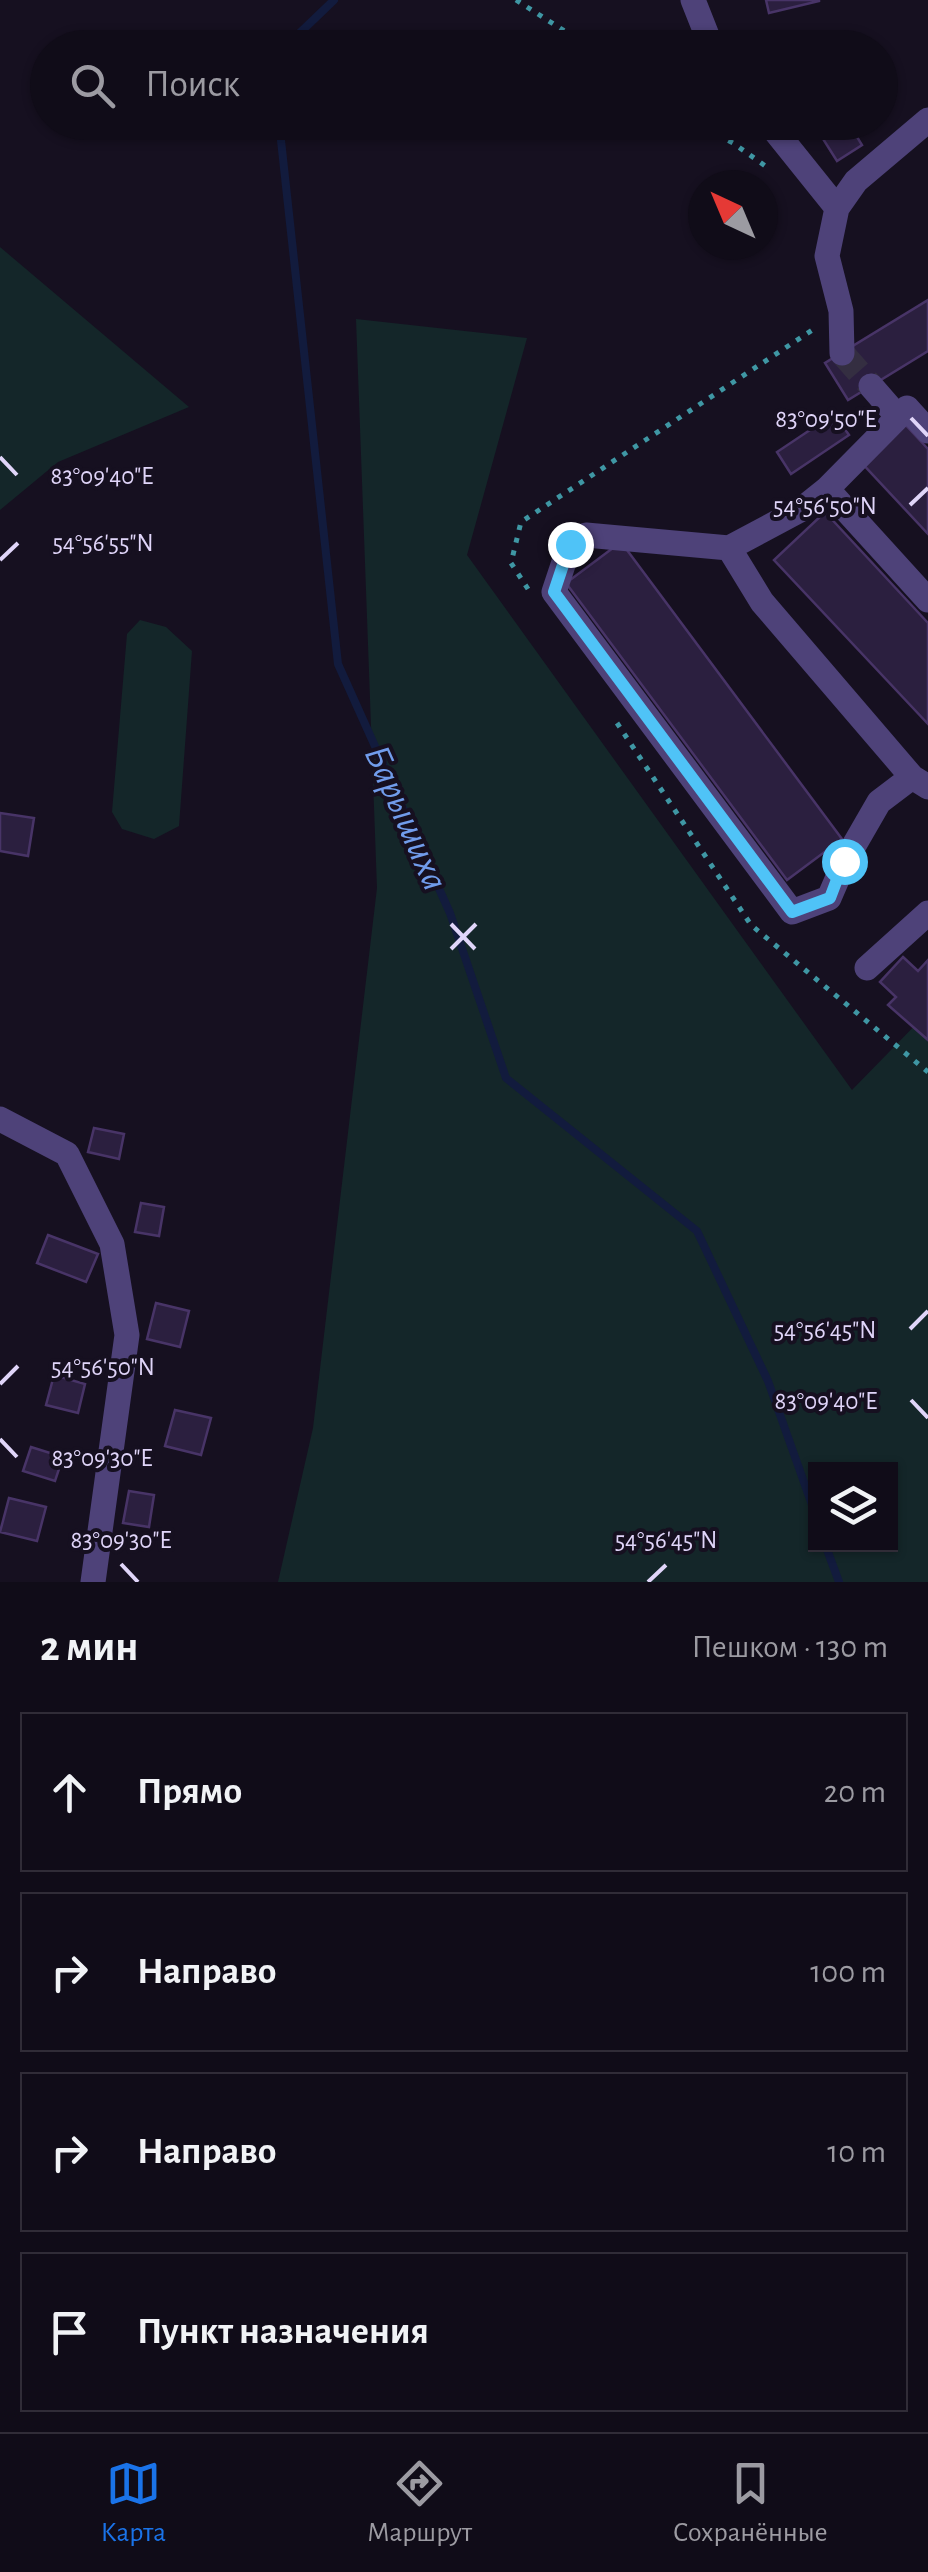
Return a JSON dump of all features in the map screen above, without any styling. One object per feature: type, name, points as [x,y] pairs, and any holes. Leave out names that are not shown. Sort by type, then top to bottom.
[{"type":"street","points":[[693,0],[705,30]]},
{"type":"street","points":[[842,353],[840,311],[827,256],[837,208],[856,180],[928,120]]},
{"type":"street","points":[[782,140],[837,208]]},
{"type":"street","points":[[871,386],[898,417]]},
{"type":"street","points":[[729,548],[762,602],[920,782],[878,802],[844,861],[830,898],[792,912],[554,592],[570,544],[586,536],[729,548],[802,509],[907,408],[928,431]]},
{"type":"street","points":[[827,489],[928,600]]},
{"type":"street","points":[[866,968],[928,913]]},
{"type":"street","points":[[0,1120],[67,1154],[112,1244],[127,1334],[93,1582]]},
{"type":"path","points":[[516,0],[563,30]]},
{"type":"path","points":[[725,140],[771,170]]},
{"type":"path","points":[[533,596],[511,563],[520,522],[840,311]]},
{"type":"path","points":[[609,711],[751,924],[928,1072]]},
{"type":"shaded area","points":[[0,247],[189,407],[58,462],[0,510]]},
{"type":"shaded area","points":[[356,319],[527,338],[467,555],[852,1090],[928,1012],[928,1582],[278,1582],[313,1428],[377,888]]},
{"type":"shaded area","points":[[140,620],[166,627],[192,651],[179,826],[154,839],[122,829],[112,812],[127,634]]},
{"type":"building","points":[[766,0],[819,0],[819,1],[769,13]]},
{"type":"building","points":[[824,140],[859,140],[862,145],[837,161]]},
{"type":"building","points":[[928,300],[928,351],[848,400],[825,363]]},
{"type":"building","points":[[834,414],[849,435],[791,474],[777,452]]},
{"type":"building","points":[[901,420],[928,449],[928,534],[859,460]]},
{"type":"building","points":[[825,512],[928,623],[928,724],[774,560]]},
{"type":"building","points":[[621,542],[842,839],[787,880],[566,583]]},
{"type":"building","points":[[0,813],[34,818],[28,856],[0,851]]},
{"type":"building","points":[[903,957],[918,971],[928,960],[928,1040],[888,1005],[896,997],[880,982]]},
{"type":"building","points":[[94,1128],[124,1134],[119,1159],[88,1152]]},
{"type":"building","points":[[141,1203],[164,1207],[159,1236],[135,1232]]},
{"type":"building","points":[[48,1235],[98,1254],[86,1282],[37,1263]]},
{"type":"building","points":[[156,1303],[189,1311],[180,1347],[147,1339]]},
{"type":"building","points":[[54,1375],[85,1384],[78,1413],[46,1405]]},
{"type":"building","points":[[175,1410],[211,1418],[201,1455],[165,1446]]},
{"type":"building","points":[[31,1447],[63,1457],[55,1481],[23,1471]]},
{"type":"building","points":[[129,1491],[154,1495],[149,1527],[123,1523]]},
{"type":"building","points":[[9,1498],[46,1507],[37,1541],[0,1532]]},
{"type":"waterway","name":"Барышиха","points":[[303,30],[334,0]]},
{"type":"waterway","name":"Барышиха","points":[[281,140],[338,664],[450,913],[506,1078],[697,1231],[768,1381],[808,1494]]},
{"type":"waterway","name":"Барышиха","points":[[828,1552],[839,1582]]},
{"type":"tunnel","points":[[842,353],[871,386]]},
{"type":"route","points":[[570,544],[554,592],[792,912],[830,898],[844,861]]}]
